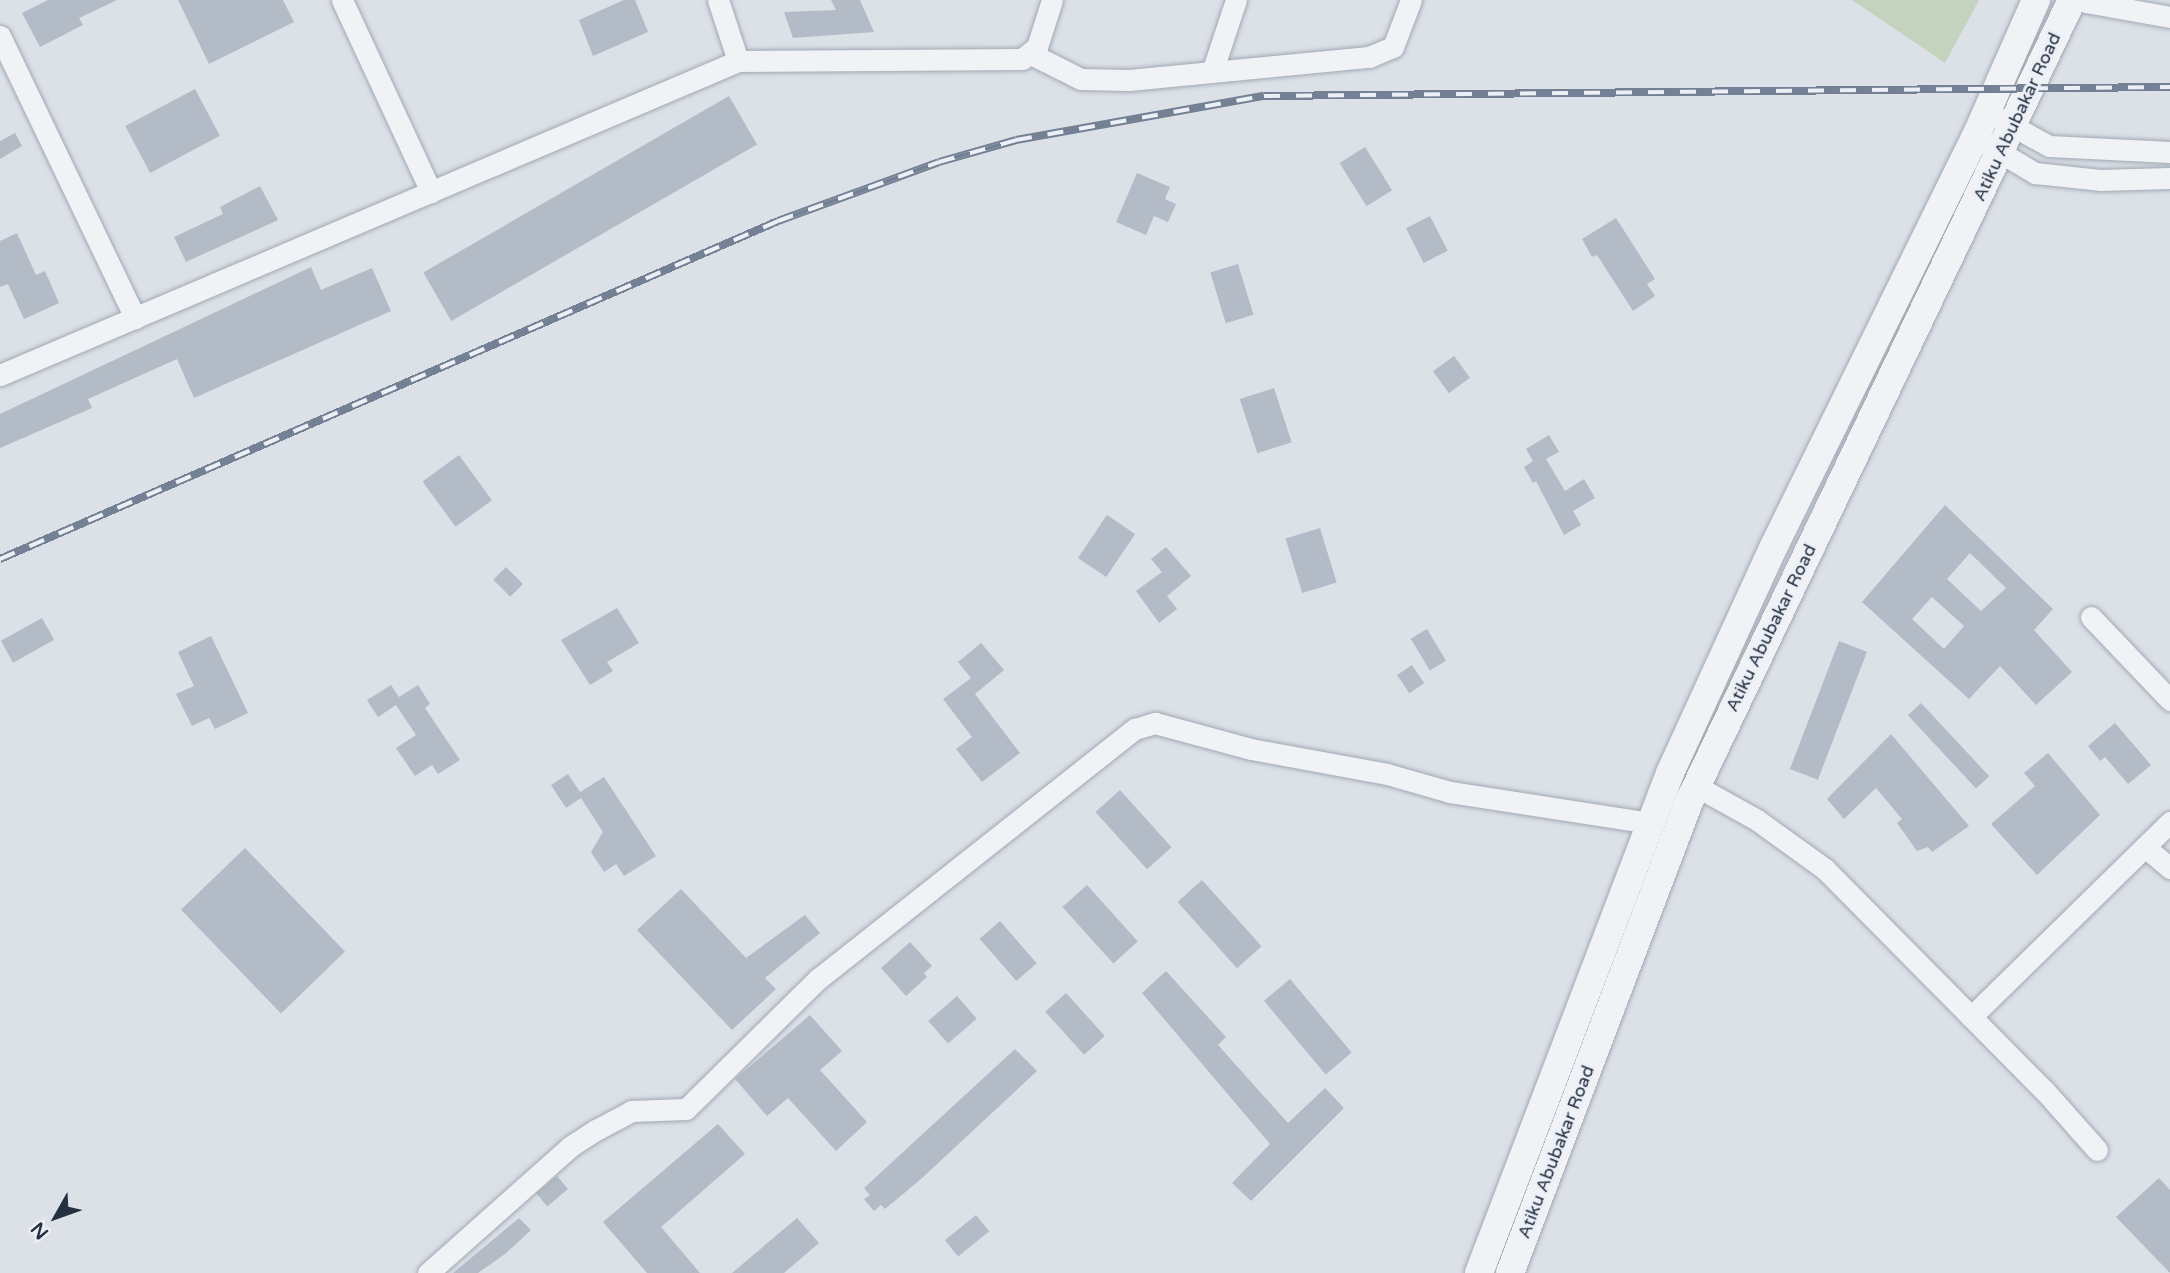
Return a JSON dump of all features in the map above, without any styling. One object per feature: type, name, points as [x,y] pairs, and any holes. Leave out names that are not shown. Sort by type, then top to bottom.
[{"type":"street","points":[[342,0],[431,192]]},
{"type":"street","points":[[718,0],[738,61]]},
{"type":"street","points":[[1031,54],[1052,0]]},
{"type":"street","points":[[1213,69],[1236,0]]},
{"type":"street","points":[[0,375],[738,61],[1001,61],[1031,54],[1081,79],[1129,80],[1213,69],[1322,63],[1384,52],[1396,43],[1411,0]]},
{"type":"street","points":[[1479,1273],[1650,823],[1774,546],[1982,124],[2036,0]]},
{"type":"street","points":[[2073,0],[2170,16]]},
{"type":"street","name":"Atiku Abubakar Road","points":[[1510,1273],[1696,786],[2001,155],[2073,0]]},
{"type":"street","points":[[0,36],[135,318]]},
{"type":"street","points":[[1982,124],[2013,127],[2049,146],[2170,152]]},
{"type":"street","points":[[1982,124],[2001,155],[2035,173],[2100,180],[2170,178]]},
{"type":"street","points":[[2091,617],[2170,700]]},
{"type":"street","points":[[428,1273],[596,1129],[631,1111],[686,1109],[818,979],[1135,729],[1155,723],[1251,749],[1387,774],[1450,792],[1650,823]]},
{"type":"street","points":[[1696,786],[1768,827],[1825,870],[1971,1017],[2097,1150]]},
{"type":"street","points":[[1971,1017],[2170,822]]},
{"type":"street","points":[[2145,847],[2170,869]]},
{"type":"green space","points":[[1852,0],[1979,0],[1945,63]]},
{"type":"building","points":[[48,0],[117,0],[79,18],[83,25],[40,47],[22,13]]},
{"type":"building","points":[[178,0],[283,0],[294,22],[209,64]]},
{"type":"building","points":[[624,0],[635,0],[648,32],[593,56],[579,20]]},
{"type":"building","points":[[831,0],[860,0],[874,32],[793,38],[784,12],[836,10]]},
{"type":"building","points":[[195,89],[220,136],[150,173],[125,126]]},
{"type":"building","points":[[729,96],[757,144],[451,321],[423,272]]},
{"type":"building","points":[[15,133],[22,146],[0,159],[0,141]]},
{"type":"building","points":[[1365,147],[1392,190],[1367,206],[1340,163]]},
{"type":"building","points":[[1137,173],[1170,187],[1165,199],[1176,204],[1168,222],[1154,216],[1146,235],[1116,222]]},
{"type":"building","points":[[260,186],[278,220],[186,262],[174,237],[223,214],[220,207]]},
{"type":"building","points":[[1430,216],[1448,251],[1424,263],[1406,228]]},
{"type":"building","points":[[1616,218],[1655,279],[1647,284],[1655,296],[1633,311],[1597,255],[1592,257],[1582,239]]},
{"type":"building","points":[[17,233],[36,275],[45,271],[59,303],[24,319],[8,284],[0,287],[0,241]]},
{"type":"building","points":[[1238,264],[1253,315],[1226,323],[1210,272]]},
{"type":"building","points":[[311,267],[321,290],[372,268],[391,311],[194,398],[177,359],[88,399],[92,408],[0,448],[0,414]]},
{"type":"building","points":[[1454,356],[1470,378],[1449,393],[1433,371]]},
{"type":"building","points":[[1274,388],[1292,442],[1257,453],[1240,399]]},
{"type":"building","points":[[1549,435],[1559,452],[1546,459],[1565,491],[1584,479],[1595,498],[1573,511],[1581,525],[1564,535],[1536,481],[1533,483],[1524,467],[1533,461],[1526,449]]},
{"type":"building","points":[[459,455],[492,500],[456,527],[423,481]]},
{"type":"building","points":[[1945,505],[2053,609],[2034,630],[2072,672],[2036,705],[2000,666],[1969,699],[1862,602]],"holes":[[[1970,553],[2006,588],[1981,611],[1947,579]],[[1932,597],[1964,626],[1944,649],[1912,619]]]},
{"type":"building","points":[[1107,515],[1135,534],[1106,577],[1078,558]]},
{"type":"building","points":[[1320,528],[1337,583],[1302,593],[1286,539]]},
{"type":"building","points":[[1166,547],[1191,576],[1167,596],[1177,609],[1159,623],[1136,591],[1162,572],[1151,559]]},
{"type":"building","points":[[506,567],[523,584],[510,597],[493,580]]},
{"type":"building","points":[[617,608],[639,643],[607,662],[613,671],[590,685],[561,640]]},
{"type":"building","points":[[42,618],[54,640],[13,663],[1,641]]},
{"type":"building","points":[[1427,629],[1446,661],[1430,671],[1411,639]]},
{"type":"building","points":[[211,636],[248,713],[215,729],[209,718],[192,726],[176,694],[194,686],[178,652]]},
{"type":"building","points":[[1839,641],[1867,652],[1818,780],[1790,769]]},
{"type":"building","points":[[981,643],[1004,670],[975,694],[1020,753],[982,782],[956,749],[972,737],[943,699],[971,678],[958,662]]},
{"type":"building","points":[[1412,665],[1424,683],[1409,693],[1397,675]]},
{"type":"building","points":[[391,685],[399,697],[418,685],[430,704],[425,708],[460,760],[438,774],[432,765],[415,776],[396,748],[416,735],[396,705],[378,717],[367,700]]},
{"type":"building","points":[[1921,703],[1989,776],[1976,788],[1908,715]]},
{"type":"building","points":[[2115,723],[2151,765],[2128,784],[2105,757],[2100,761],[2088,746]]},
{"type":"building","points":[[1891,734],[1969,826],[1932,852],[1928,847],[1917,851],[1897,823],[1902,819],[1876,788],[1844,819],[1827,799]]},
{"type":"building","points":[[2048,753],[2100,815],[2037,875],[1991,824],[2035,786],[2024,773]]},
{"type":"building","points":[[568,774],[580,792],[604,777],[656,856],[624,876],[616,864],[604,872],[591,852],[603,832],[581,798],[566,808],[551,785]]},
{"type":"building","points":[[1120,790],[1172,847],[1147,869],[1095,812]]},
{"type":"building","points":[[245,848],[345,952],[281,1013],[181,910]]},
{"type":"building","points":[[1202,880],[1262,946],[1237,968],[1177,902]]},
{"type":"building","points":[[1087,885],[1138,941],[1113,964],[1062,907]]},
{"type":"building","points":[[681,889],[746,958],[805,915],[820,933],[765,978],[776,989],[732,1030],[637,930]]},
{"type":"building","points":[[1000,921],[1037,963],[1016,981],[980,939]]},
{"type":"building","points":[[910,942],[932,966],[924,973],[927,977],[906,996],[881,968]]},
{"type":"building","points":[[1166,971],[1226,1037],[1218,1045],[1288,1123],[1325,1088],[1344,1108],[1251,1201],[1232,1183],[1270,1144],[1142,993]]},
{"type":"building","points":[[1290,979],[1352,1053],[1326,1074],[1264,1001]]},
{"type":"building","points":[[1066,993],[1105,1036],[1084,1055],[1045,1012]]},
{"type":"building","points":[[957,996],[977,1019],[948,1044],[928,1021]]},
{"type":"building","points":[[810,1015],[842,1051],[820,1070],[867,1122],[836,1151],[788,1098],[767,1116],[735,1079]]},
{"type":"building","points":[[1015,1049],[1037,1071],[921,1179],[885,1209],[881,1205],[874,1211],[864,1199],[870,1195],[864,1188]]},
{"type":"building","points":[[718,1124],[745,1154],[661,1227],[700,1273],[647,1273],[603,1222]]},
{"type":"building","points":[[557,1176],[568,1189],[547,1206],[536,1193]]},
{"type":"building","points":[[2159,1178],[2170,1190],[2170,1273],[2116,1217]]},
{"type":"building","points":[[976,1215],[989,1231],[958,1256],[945,1240]]},
{"type":"building","points":[[519,1218],[531,1230],[505,1254],[478,1273],[453,1273]]},
{"type":"building","points":[[797,1218],[819,1243],[784,1273],[732,1273]]},
{"type":"railway","points":[[0,559],[778,221],[939,162],[1016,140],[1264,96],[2170,87]]}]
